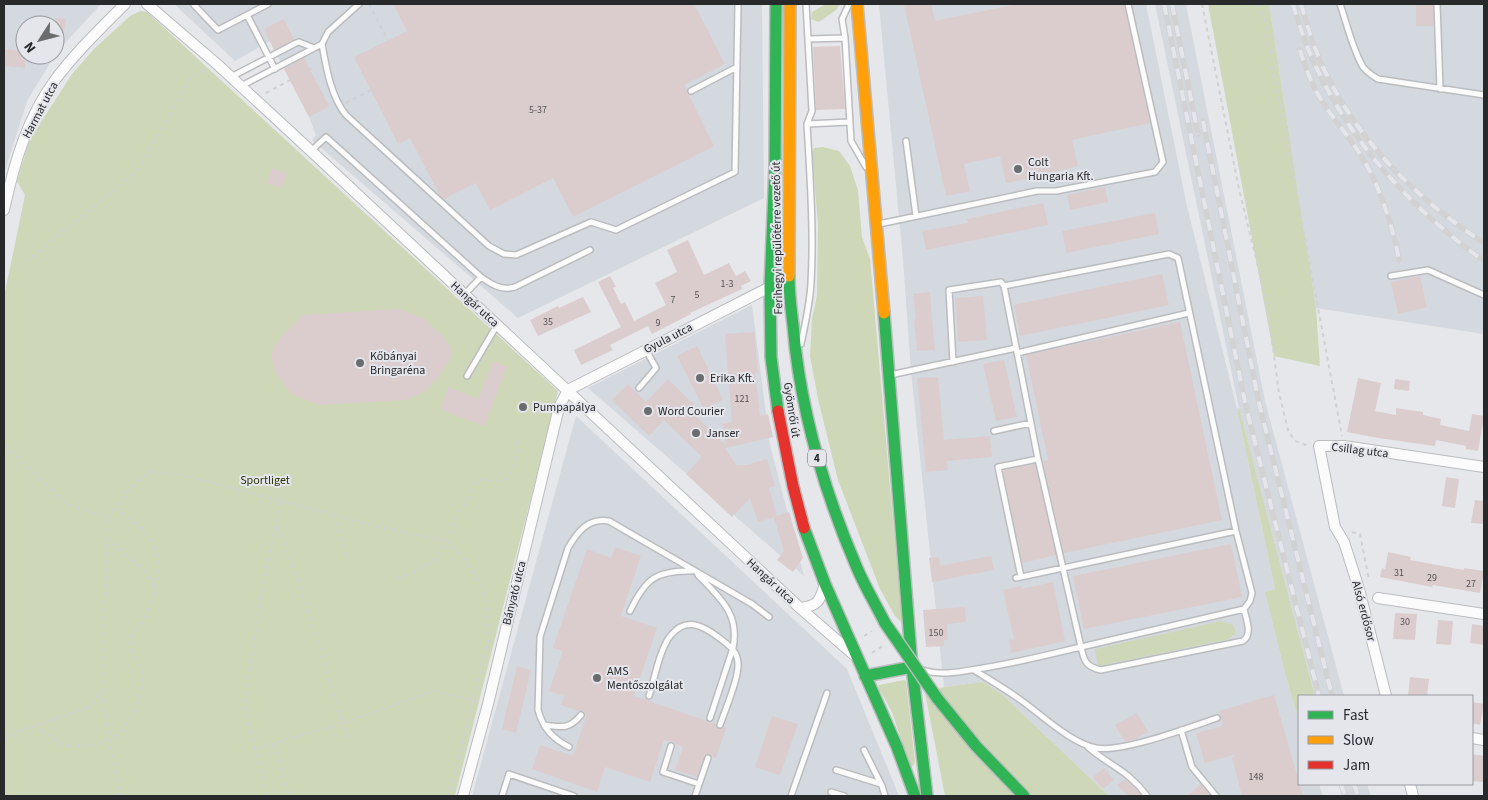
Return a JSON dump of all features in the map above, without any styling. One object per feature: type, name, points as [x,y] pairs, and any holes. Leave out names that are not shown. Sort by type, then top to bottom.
[{"type":"street","name":"Harmat utca","points":[[4,210],[20,149],[47,92],[68,64],[125,4]]},
{"type":"street","name":"Hangár utca","points":[[147,4],[241,86],[800,608],[858,659]]},
{"type":"street","name":"Gyömrői út","points":[[777,4],[775,166],[770,287],[771,357],[774,387],[786,455],[802,521],[825,584],[916,796]]},
{"type":"street","name":"Ferihegyi repülőtérre vezető út","points":[[790,4],[789,282],[796,364],[804,408],[819,464],[835,514],[858,570],[885,623],[937,698],[976,746],[1024,796]]},
{"type":"street","points":[[857,4],[912,667],[927,796]]},
{"type":"street","name":"Gyula utca","points":[[568,390],[770,287]]},
{"type":"street","name":"Bányató utca","points":[[463,796],[488,704],[559,408],[568,390]]},
{"type":"street","name":"Csillag utca","points":[[1335,527],[1319,446],[1344,446],[1484,467]]},
{"type":"street","name":"Alsó erdősor","points":[[1335,527],[1344,542],[1359,589],[1386,695]]},
{"type":"street","name":"Hangár utca","points":[[800,608],[810,607],[818,602],[825,584]]},
{"type":"street","points":[[1378,598],[1484,614]]},
{"type":"street","points":[[865,676],[912,667]]},
{"type":"lane","points":[[196,4],[194,5],[218,30],[268,4]]},
{"type":"lane","points":[[359,4],[328,32],[322,44],[325,61],[339,106],[346,115],[489,246],[504,254],[516,255],[591,222],[616,230],[735,172],[738,4]]},
{"type":"lane","points":[[777,4],[782,33]]},
{"type":"lane","points":[[796,364],[808,314],[811,283],[812,226],[807,124],[812,111],[806,4]]},
{"type":"lane","points":[[849,4],[842,19],[845,38],[851,141],[873,179]]},
{"type":"lane","points":[[876,225],[1037,191],[1056,192],[1155,172],[1163,162],[1128,4]]},
{"type":"lane","points":[[1340,4],[1356,52],[1364,68],[1370,74],[1378,79],[1484,95]]},
{"type":"lane","points":[[1437,4],[1440,89]]},
{"type":"lane","points":[[247,15],[275,68]]},
{"type":"lane","points":[[808,40],[845,38]]},
{"type":"lane","points":[[231,77],[296,43],[299,42],[314,48]]},
{"type":"lane","points":[[784,42],[789,76]]},
{"type":"lane","points":[[241,86],[322,44]]},
{"type":"lane","points":[[691,91],[737,67]]},
{"type":"lane","points":[[807,124],[849,122]]},
{"type":"lane","points":[[311,151],[326,137],[492,285],[510,288],[590,250]]},
{"type":"lane","points":[[906,141],[916,216]]},
{"type":"lane","points":[[912,667],[933,674],[946,674],[1010,664],[1244,609],[1250,601],[1252,593],[1236,531],[1178,258],[1168,254],[1004,286]]},
{"type":"lane","points":[[1391,276],[1428,270],[1484,295]]},
{"type":"lane","points":[[465,294],[481,277]]},
{"type":"lane","points":[[953,362],[949,290],[1001,282],[1004,286],[1038,459],[1086,664],[1091,668],[1101,670],[1243,641],[1247,638],[1249,632],[1244,609]]},
{"type":"lane","points":[[888,376],[1189,313]]},
{"type":"lane","points":[[467,376],[498,324]]},
{"type":"lane","points":[[639,388],[656,368],[646,350]]},
{"type":"lane","points":[[994,431],[1031,423]]},
{"type":"lane","points":[[1038,459],[998,467],[1019,578],[1236,531]]},
{"type":"lane","points":[[569,747],[550,734],[538,710],[540,637],[568,548],[589,524],[597,520],[609,521],[752,604],[770,617]]},
{"type":"lane","points":[[630,611],[639,592],[650,580],[668,573],[694,571]]},
{"type":"lane","points":[[694,571],[722,600],[735,627],[733,648],[710,718]]},
{"type":"lane","points":[[649,696],[666,644],[676,631],[690,625],[705,627],[733,648],[738,658],[738,672],[720,725]]},
{"type":"lane","points":[[974,670],[1120,769],[1137,783],[1147,796]]},
{"type":"lane","points":[[791,796],[827,693]]},
{"type":"lane","points":[[544,725],[565,727],[581,716]]},
{"type":"lane","points":[[1085,745],[1103,748],[1123,747],[1217,718]]},
{"type":"lane","points":[[1181,730],[1192,767],[1216,796]]},
{"type":"lane","points":[[671,746],[663,772],[699,784]]},
{"type":"lane","points":[[864,750],[885,796]]},
{"type":"lane","points":[[695,796],[708,758]]},
{"type":"lane","points":[[836,770],[881,784]]},
{"type":"lane","points":[[502,796],[508,774],[574,796]]},
{"type":"lane","points":[[831,792],[844,796]]},
{"type":"path","points":[[369,4],[388,40]]},
{"type":"path","points":[[1202,4],[1239,188],[1267,304],[1279,393],[1288,430],[1295,441],[1312,447],[1319,446]]},
{"type":"path","points":[[1257,4],[1264,19],[1344,446]]},
{"type":"path","points":[[255,99],[325,61]]},
{"type":"path","points":[[25,262],[137,172],[191,76],[218,65]]},
{"type":"path","points":[[339,106],[371,90]]},
{"type":"path","points":[[397,579],[427,566],[443,550],[457,513],[470,497],[476,481],[482,479],[499,482],[509,477],[517,455],[518,440]]},
{"type":"path","points":[[4,445],[68,505],[108,517]]},
{"type":"path","points":[[121,796],[109,740],[102,691],[108,517],[127,492],[149,472],[179,474],[449,542],[466,561],[481,585],[488,609],[488,641],[449,796]]},
{"type":"path","points":[[267,796],[244,706],[262,592],[280,500]]},
{"type":"path","points":[[32,726],[66,746],[96,746],[118,736],[133,714],[143,682],[144,672],[132,652],[129,640],[144,619],[155,598],[158,562],[154,545],[144,530],[115,508]]},
{"type":"path","points":[[333,514],[347,560]]},
{"type":"path","points":[[276,522],[299,582],[347,738]]},
{"type":"path","points":[[107,538],[143,569],[152,581],[155,598]]},
{"type":"path","points":[[863,636],[885,623]]},
{"type":"path","points":[[4,741],[19,731],[89,706],[102,691]]},
{"type":"path","points":[[254,749],[343,723],[436,691],[488,704]]},
{"type":"path","points":[[272,744],[289,796]]},
{"type":"shaded area","points":[[4,4],[101,4],[65,43],[65,15],[15,15],[15,65],[49,65],[27,101],[4,174]]},
{"type":"shaded area","points":[[174,4],[762,4],[764,198],[518,318],[312,140],[316,135],[309,117],[270,41],[235,61]]},
{"type":"shaded area","points":[[879,4],[1146,4],[1186,202],[1237,409],[1275,589],[1265,592],[1298,717],[1298,785],[1319,785],[1323,796],[1109,796],[1003,695],[983,682],[944,687],[911,371],[903,260]]},
{"type":"shaded area","points":[[1155,4],[1186,4],[1265,401],[1344,695],[1315,695],[1239,408]]},
{"type":"shaded area","points":[[1269,4],[1484,4],[1484,334],[1316,308]]},
{"type":"shaded area","points":[[752,305],[770,445],[804,576],[588,388]]},
{"type":"shaded area","points":[[576,416],[847,669],[899,796],[472,796]]},
{"type":"shaded area","points":[[1339,785],[1367,785],[1371,796],[1342,796]]},
{"type":"green space","points":[[826,4],[840,4],[836,10],[819,22],[811,19],[812,12]]},
{"type":"green space","points":[[1208,4],[1269,4],[1316,308],[1320,366],[1274,356]]},
{"type":"green space","name":"Sportliget","points":[[140,11],[147,12],[558,391],[455,796],[4,796],[4,297],[25,195],[17,181],[30,139],[72,74],[94,49],[130,16]]},
{"type":"green space","points":[[823,147],[839,151],[850,166],[858,190],[862,237],[870,259],[902,623],[895,616],[880,589],[838,480],[818,399],[810,356],[812,319],[817,295],[818,224],[812,153],[814,148]]},
{"type":"green space","points":[[1239,408],[1315,695],[1298,695],[1298,717],[1265,592],[1275,589],[1237,409]]},
{"type":"green space","points":[[1221,621],[1233,625],[1236,633],[1229,639],[1098,666],[1095,649]]},
{"type":"green space","points":[[906,681],[915,762],[910,767],[892,712],[878,687],[879,685]]},
{"type":"green space","points":[[983,682],[1003,695],[1109,796],[945,796],[925,693],[944,687]]},
{"type":"building","points":[[393,4],[694,4],[725,64],[684,85],[714,146],[573,217],[553,178],[490,210],[476,183],[444,199],[439,194],[410,138],[398,144],[354,57],[407,31]]},
{"type":"building","points":[[904,4],[931,4],[935,21],[1017,4],[1124,4],[1150,123],[1072,140],[1078,166],[1035,177],[1006,183],[1000,156],[964,164],[970,191],[946,196]]},
{"type":"building","points":[[1416,4],[1433,4],[1433,26],[1416,26]]},
{"type":"building","points":[[284,19],[294,39],[274,50],[264,29]]},
{"type":"building","points":[[840,46],[845,109],[816,110],[813,47]]},
{"type":"building","points":[[4,49],[15,50],[15,65],[25,65],[25,68],[4,66]]},
{"type":"building","points":[[304,58],[329,106],[309,117],[284,69]]},
{"type":"building","points":[[272,168],[287,174],[281,188],[267,183]]},
{"type":"building","points":[[1105,187],[1108,202],[1070,210],[1067,195]]},
{"type":"building","points":[[1043,203],[1048,225],[926,250],[922,231],[968,223],[967,219]]},
{"type":"building","points":[[1155,213],[1159,234],[1066,253],[1062,231]]},
{"type":"building","points":[[688,240],[704,275],[729,263],[736,276],[745,271],[751,281],[741,286],[742,289],[690,313],[652,334],[648,326],[610,345],[613,350],[581,365],[574,350],[621,327],[598,282],[610,276],[616,287],[613,288],[621,304],[625,302],[634,321],[666,305],[655,283],[677,272],[667,250]]},
{"type":"building","points":[[1162,274],[1169,305],[1020,336],[1014,305]]},
{"type":"building","points":[[1420,276],[1427,307],[1398,314],[1391,282]]},
{"type":"building","points":[[930,292],[935,350],[917,351],[913,294]]},
{"type":"building","points":[[983,296],[987,340],[958,342],[955,298]]},
{"type":"building","points":[[583,297],[591,312],[538,336],[530,320],[558,306],[559,308]]},
{"type":"building","name":"Kőbányai Bringaréna","points":[[399,309],[423,318],[451,347],[452,356],[440,375],[424,392],[405,400],[320,405],[291,394],[274,370],[271,353],[281,337],[303,315]]},
{"type":"building","points":[[1180,322],[1222,520],[1064,553],[1043,461],[1048,460],[1026,355]]},
{"type":"building","points":[[754,332],[758,373],[755,374],[760,416],[768,414],[773,437],[725,448],[736,465],[747,465],[767,459],[775,486],[769,488],[777,516],[789,512],[803,558],[793,572],[777,560],[784,551],[774,517],[758,522],[750,498],[732,517],[686,474],[702,457],[664,420],[649,436],[612,400],[628,384],[646,402],[668,379],[700,411],[694,414],[726,445],[722,424],[732,422],[725,334]]},
{"type":"building","name":"Erika Kft.","points":[[697,346],[723,400],[704,409],[677,356]]},
{"type":"building","points":[[1004,360],[1017,417],[996,421],[983,364]]},
{"type":"building","points":[[493,361],[507,367],[484,426],[440,409],[448,387],[478,399]]},
{"type":"building","points":[[938,377],[944,440],[990,436],[992,457],[947,461],[948,470],[926,472],[917,378]]},
{"type":"building","points":[[1358,378],[1381,383],[1375,411],[1396,415],[1396,408],[1423,412],[1423,415],[1441,419],[1440,425],[1469,431],[1472,414],[1484,416],[1478,451],[1466,449],[1466,446],[1436,440],[1435,446],[1347,432]]},
{"type":"building","points":[[1395,379],[1410,381],[1409,391],[1394,389]]},
{"type":"building","points":[[1035,464],[1056,555],[1022,563],[1003,470]]},
{"type":"building","points":[[1446,477],[1459,479],[1455,508],[1442,506]]},
{"type":"building","points":[[1475,500],[1484,501],[1484,524],[1471,523]]},
{"type":"building","points":[[1231,544],[1242,597],[1084,629],[1073,576]]},
{"type":"building","name":"AMS Mentőszolgálat","points":[[615,547],[641,556],[621,616],[657,628],[634,696],[716,724],[716,727],[719,729],[726,728],[716,758],[709,754],[705,755],[697,777],[675,770],[683,747],[664,740],[650,782],[605,767],[597,792],[532,769],[540,745],[573,756],[587,714],[561,705],[564,696],[549,691],[563,651],[553,648],[587,549],[611,558]]},
{"type":"building","points":[[1388,552],[1411,557],[1410,560],[1464,570],[1464,568],[1484,571],[1480,593],[1433,585],[1432,587],[1380,577],[1382,568],[1385,569]]},
{"type":"building","points":[[991,556],[994,570],[932,582],[929,558],[939,557],[940,566]]},
{"type":"building","points":[[1053,582],[1065,641],[1011,653],[1009,640],[1014,639],[1003,590],[1021,586],[1021,589]]},
{"type":"building","points":[[965,607],[966,622],[947,624],[948,640],[944,640],[944,646],[926,647],[923,610]]},
{"type":"building","points":[[1395,613],[1417,614],[1415,640],[1393,639]]},
{"type":"building","points":[[1438,620],[1453,621],[1451,645],[1436,644]]},
{"type":"building","points":[[1472,624],[1484,626],[1484,645],[1470,643]]},
{"type":"building","points":[[517,666],[531,670],[516,733],[502,729]]},
{"type":"building","points":[[1410,677],[1429,679],[1427,695],[1408,695]]},
{"type":"building","points":[[1274,695],[1298,779],[1298,785],[1300,785],[1303,796],[1242,796],[1232,758],[1236,754],[1205,763],[1196,733],[1223,726],[1219,711]]},
{"type":"building","points":[[1473,702],[1484,704],[1480,725],[1473,723]]},
{"type":"building","points":[[1137,713],[1148,732],[1125,742],[1115,725]]},
{"type":"building","points":[[772,716],[798,724],[780,775],[755,767]]},
{"type":"building","points":[[1473,754],[1484,756],[1484,782],[1473,781]]},
{"type":"building","points":[[1104,768],[1114,780],[1103,789],[1093,777]]},
{"type":"building","points":[[1124,779],[1142,796],[1128,796],[1117,785]]},
{"type":"building","points":[[1201,784],[1211,796],[1187,796]]},
{"type":"railway","points":[[1164,4],[1246,407],[1319,695]]},
{"type":"railway","points":[[1172,4],[1198,134]]},
{"type":"railway","points":[[1293,4],[1306,43],[1323,80],[1343,115],[1366,149],[1392,180],[1421,209],[1451,236],[1484,261]]},
{"type":"railway","points":[[1301,4],[1312,40],[1323,66],[1341,101],[1357,125],[1394,170],[1415,190],[1460,227],[1484,243]]},
{"type":"railway","points":[[1300,50],[1304,64],[1319,97],[1367,166],[1386,212],[1399,260]]},
{"type":"railway","points":[[1203,121],[1259,403],[1332,695]]},
{"type":"railway","points":[[1341,785],[1345,796]]},
{"type":"railway","points":[[1354,785],[1358,796]]},
{"type":"traffic: fast","points":[[776,4],[775,166],[770,287],[771,357],[778,411]]},
{"type":"traffic: fast","points":[[789,276],[796,357],[815,450],[845,539],[860,575],[885,623]]},
{"type":"traffic: fast","points":[[884,313],[912,667],[927,796]]},
{"type":"traffic: fast","points":[[804,528],[825,584],[897,747],[915,796]]},
{"type":"traffic: fast","points":[[885,623],[937,698]]},
{"type":"traffic: fast","points":[[865,676],[912,667]]},
{"type":"traffic: fast","points":[[937,698],[976,746],[1024,796]]},
{"type":"traffic: slow","points":[[789,276],[790,4]]},
{"type":"traffic: slow","points":[[857,4],[884,313]]},
{"type":"traffic: jam","points":[[778,411],[793,486],[804,528]]},
{"type":"place","name":"Colt Hungaria Kft.","points":[[1018,169]]},
{"type":"place","name":"Kőbányai Bringaréna","points":[[360,363]]},
{"type":"place","name":"Erika Kft.","points":[[700,378]]},
{"type":"place","name":"Pumpapálya","points":[[523,407]]},
{"type":"place","name":"Word Courier","points":[[648,411]]},
{"type":"place","name":"Janser","points":[[696,433]]},
{"type":"place","name":"AMS Mentőszolgálat","points":[[597,678]]}]
